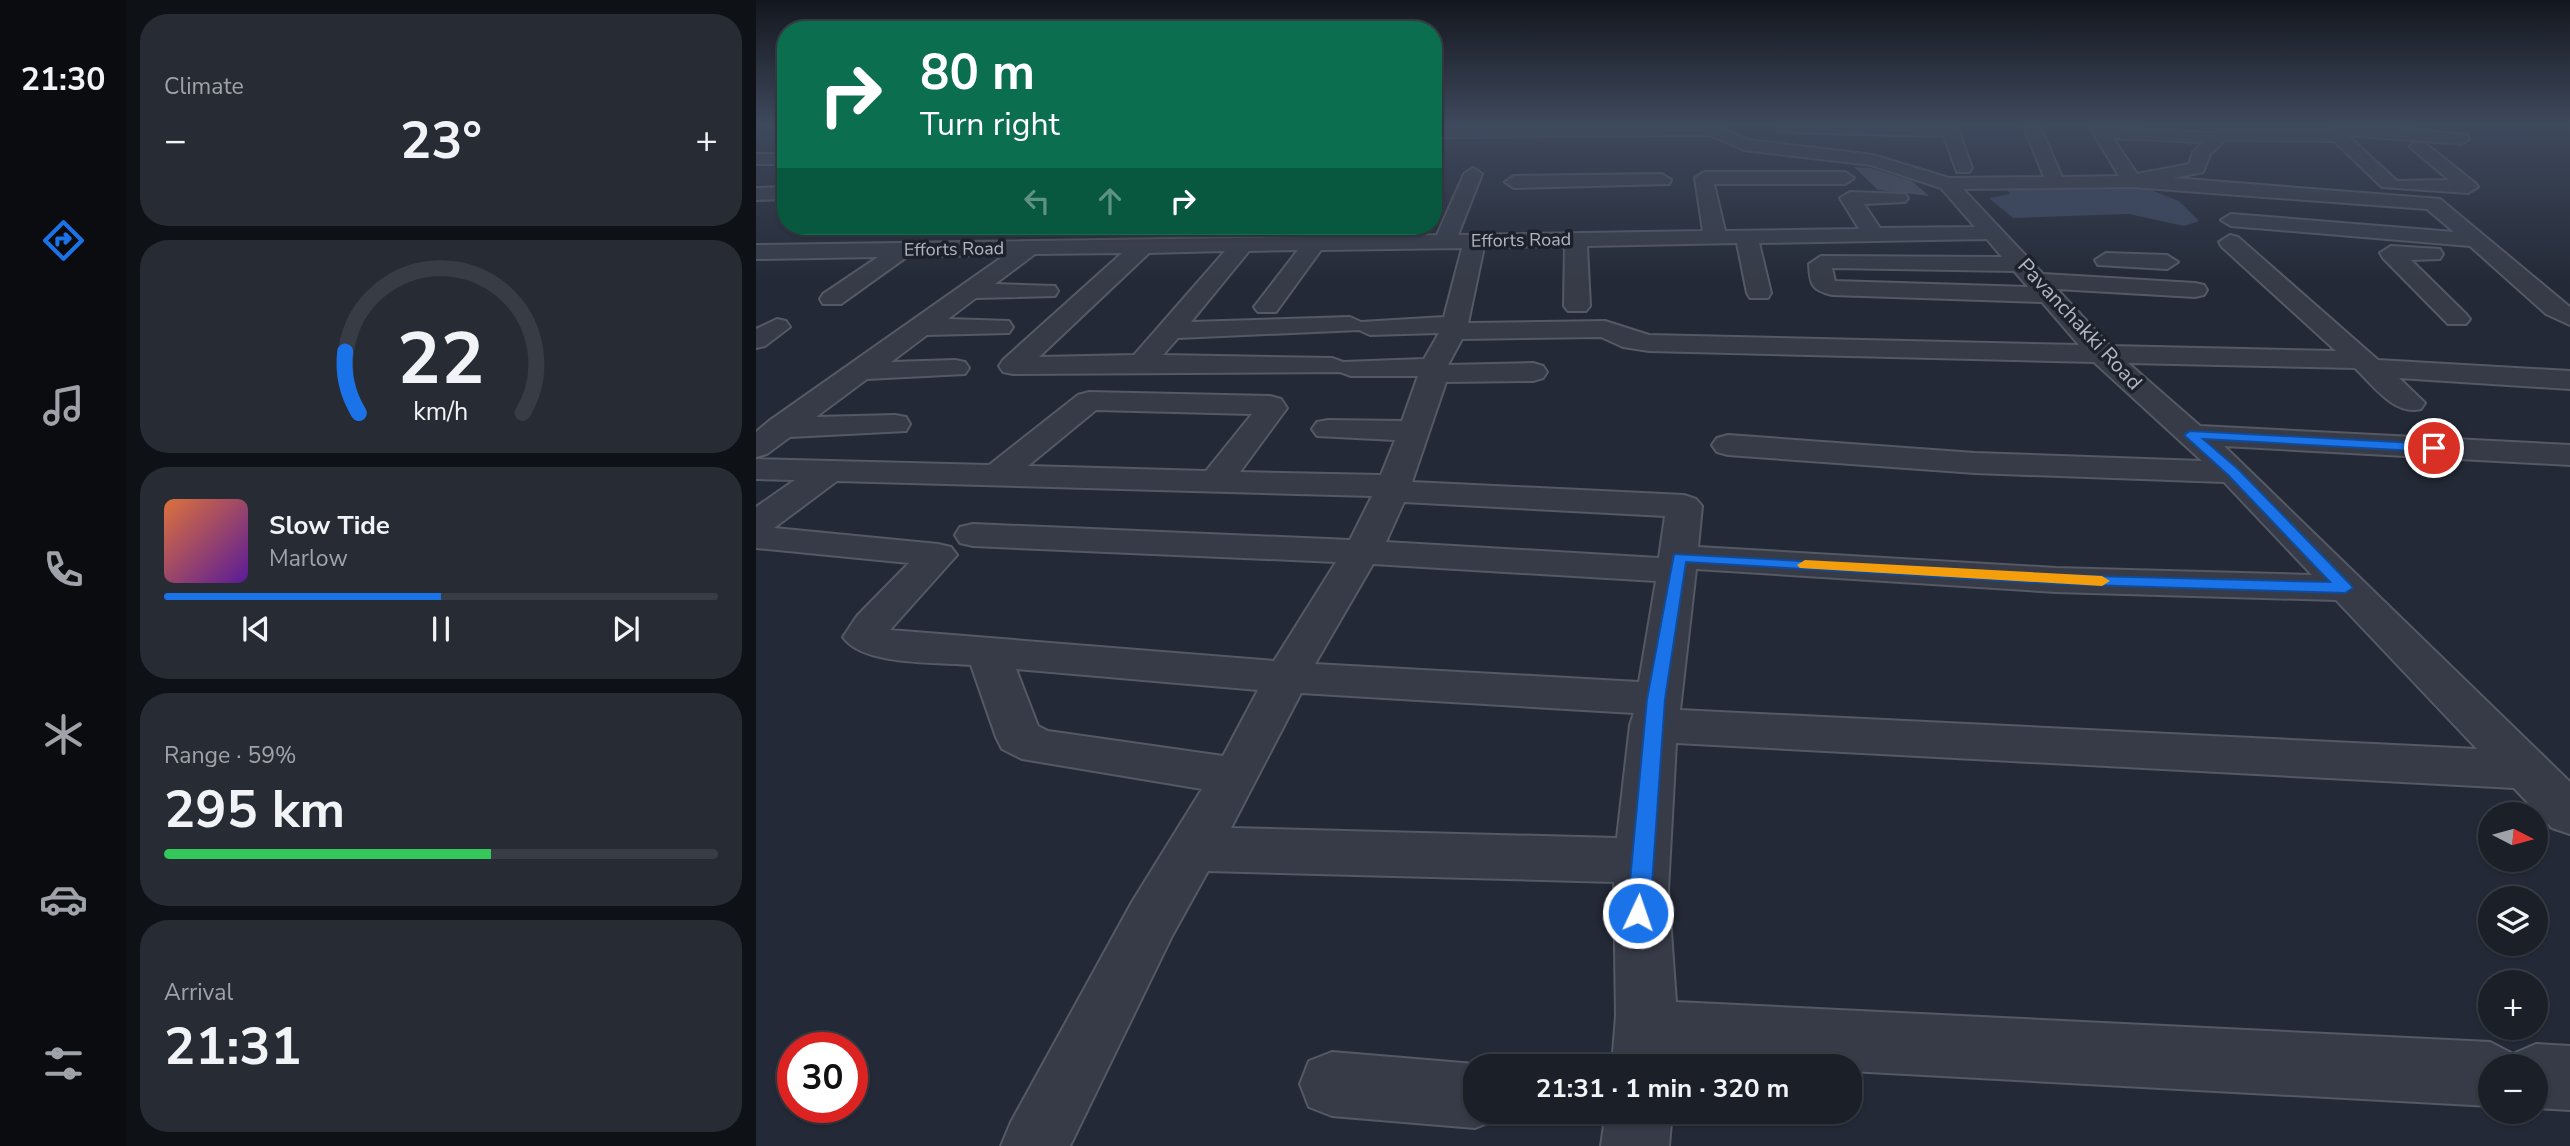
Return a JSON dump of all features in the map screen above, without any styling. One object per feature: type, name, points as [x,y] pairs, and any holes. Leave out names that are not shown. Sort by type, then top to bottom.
[{"type":"street","points":[[1035,1146],[1152,919],[1235,776],[1287,677],[1361,552],[1393,488],[1443,349],[1472,177]]},
{"type":"street","points":[[1514,183],[1538,177]]},
{"type":"street","points":[[1605,177],[1662,180]]},
{"type":"street","points":[[1715,236],[1704,178],[1767,177]]},
{"type":"street","name":"Pavanchakki Road","points":[[1946,177],[1992,233],[2034,271],[2103,355],[2233,472],[2570,814]]},
{"type":"street","points":[[1972,177],[2055,182],[2132,181],[2433,203],[2555,309],[2570,317]]},
{"type":"street","points":[[2053,177],[2055,182]]},
{"type":"street","points":[[2130,177],[2132,181]]},
{"type":"street","points":[[2132,181],[2148,177]]},
{"type":"street","points":[[2301,177],[2469,187],[2457,177]]},
{"type":"street","points":[[2384,177],[2389,183]]},
{"type":"street","points":[[756,194],[777,193]]},
{"type":"street","points":[[1872,233],[1850,198],[1898,198]]},
{"type":"street","points":[[1708,199],[1733,199]]},
{"type":"street","points":[[1605,239],[1609,214]]},
{"type":"street","points":[[756,242],[777,231]]},
{"type":"street","points":[[2410,403],[2231,231],[2476,240]]},
{"type":"street","name":"Efforts Road","points":[[1379,235],[1460,241],[1992,233]]},
{"type":"street","points":[[867,250],[892,235]]},
{"type":"street","points":[[1065,248],[1082,235]]},
{"type":"street","points":[[1175,246],[1186,235]]},
{"type":"street","points":[[1142,363],[1170,330],[1254,245],[1268,235]]},
{"type":"street","name":"Efforts Road","points":[[756,252],[995,248],[1029,237],[1065,248],[1315,243],[1359,235]]},
{"type":"street","points":[[1746,235],[1759,293]]},
{"type":"street","points":[[756,447],[969,291],[1029,237]]},
{"type":"street","points":[[1576,239],[1577,306]]},
{"type":"street","points":[[1267,307],[1315,243]]},
{"type":"street","points":[[1142,247],[1013,366],[1142,363],[1341,367],[1443,349],[1597,329],[1611,331],[1639,343],[2367,364],[2570,380]]},
{"type":"street","points":[[832,299],[904,249]]},
{"type":"street","points":[[2456,319],[2391,253],[2497,258]]},
{"type":"street","points":[[2085,259],[2167,261]]},
{"type":"street","points":[[2034,271],[1832,288],[1822,284],[1820,264],[1829,261],[2034,271],[2195,290]]},
{"type":"street","points":[[969,291],[1046,291]]},
{"type":"street","points":[[1170,330],[1360,326],[1533,372]]},
{"type":"street","points":[[919,327],[1000,327]]},
{"type":"street","points":[[859,371],[955,368]]},
{"type":"street","points":[[996,476],[1089,401],[1270,405],[1272,408],[1216,481]]},
{"type":"street","points":[[780,428],[895,424]]},
{"type":"street","points":[[1328,429],[1414,431]]},
{"type":"street","points":[[2190,435],[2570,455]]},
{"type":"street","points":[[1728,445],[1975,463],[2233,472]]},
{"type":"street","points":[[756,469],[1393,488],[1684,506],[1678,564],[1655,712],[1641,861],[1638,913],[1647,1048],[2478,1074]]},
{"type":"street","points":[[756,524],[828,471]]},
{"type":"street","points":[[973,535],[2056,580],[2345,588]]},
{"type":"street","points":[[756,537],[938,555],[864,638],[875,643],[1287,677],[1655,712],[2526,770]]},
{"type":"street","points":[[988,652],[1019,737],[1039,747],[1235,776]]},
{"type":"street","points":[[1193,849],[1641,861]]},
{"type":"street","points":[[2548,1077],[2570,1078]]},
{"type":"street","points":[[1332,1083],[1463,1095]]},
{"type":"street","points":[[1635,1146],[1638,1124]]},
{"type":"water","points":[[2135,184],[2179,201],[2199,221],[2184,226],[2129,214],[2013,218],[1989,198],[2010,194],[2004,186]]},
{"type":"building","points":[[1865,177],[1901,177],[1912,181],[1929,196],[1878,190]]},
{"type":"slow traffic","points":[[1805,565],[2102,581]]},
{"type":"route","points":[[1638,913],[1656,699],[1679,557],[2056,580],[2345,588],[2233,472],[2190,435],[2434,448]]}]
